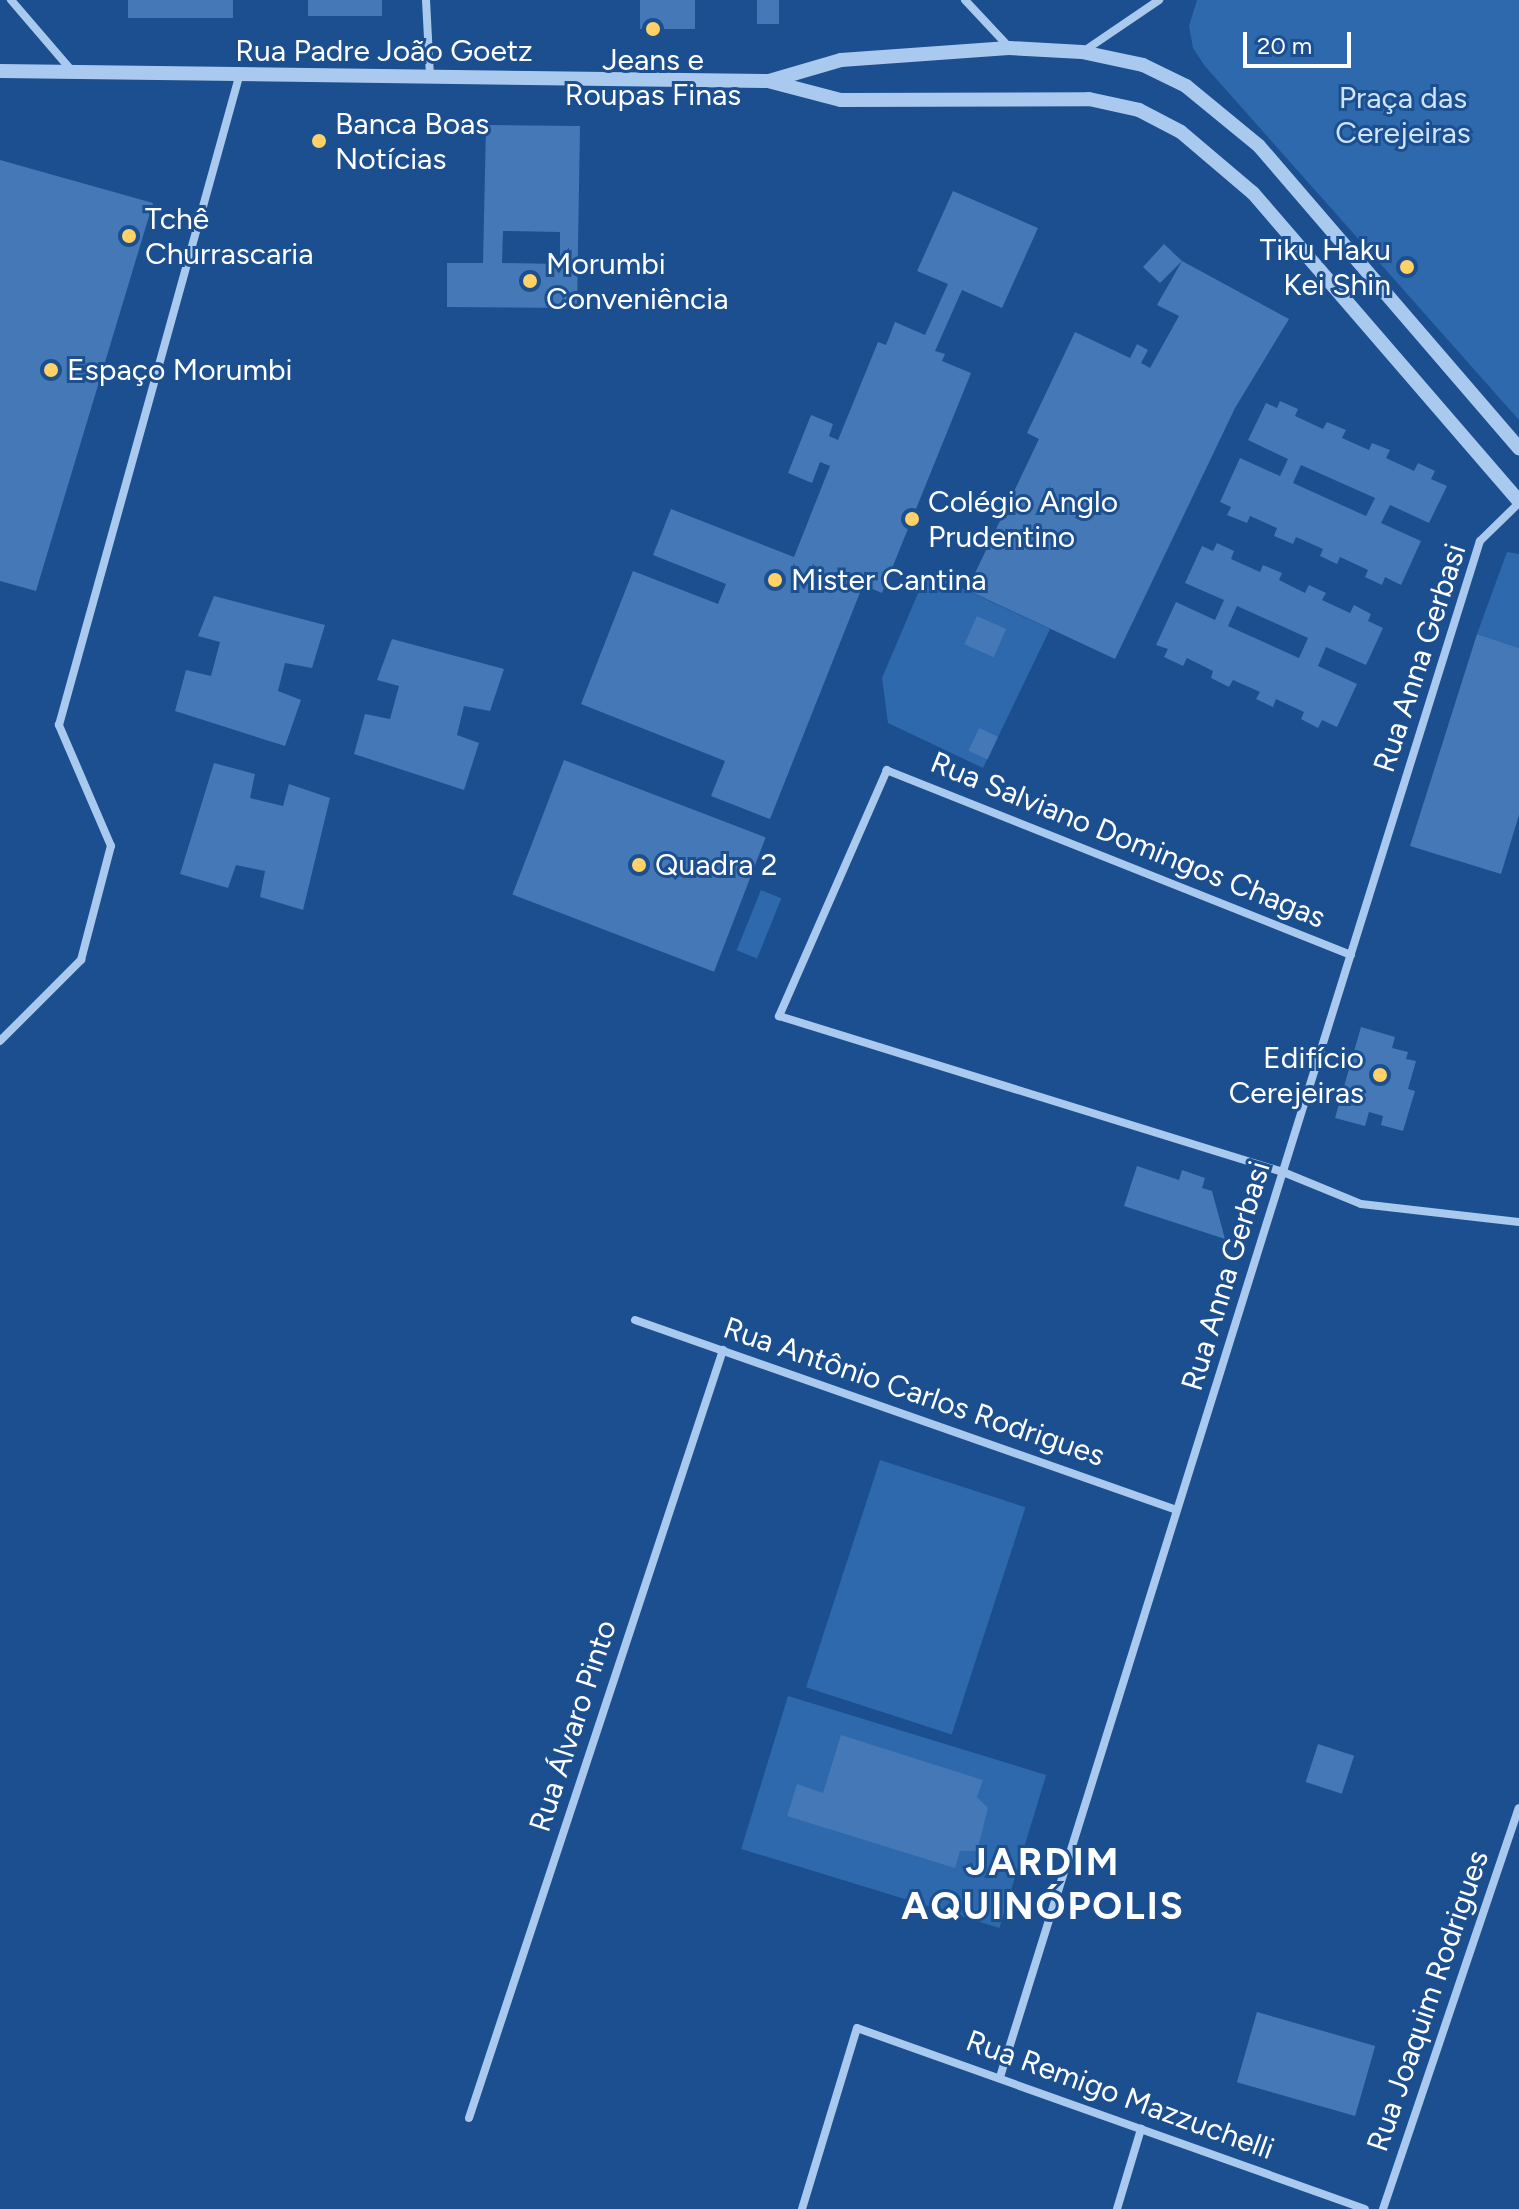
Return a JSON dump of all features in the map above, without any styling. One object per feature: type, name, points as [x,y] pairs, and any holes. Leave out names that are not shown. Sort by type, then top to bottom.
[{"type":"street","points":[[11,0],[73,72]]},
{"type":"street","points":[[426,0],[430,77]]},
{"type":"street","points":[[965,0],[1009,48]]},
{"type":"street","points":[[1082,52],[1159,0]]},
{"type":"street","name":"Rua Padre João Goetz","points":[[768,81],[841,60],[1009,48],[1082,52],[1143,65],[1186,86],[1259,146],[1519,448]]},
{"type":"street","name":"Rua Padre João Goetz","points":[[0,71],[239,77],[768,81],[841,100],[1089,99],[1139,110],[1181,132],[1253,193],[1519,502]]},
{"type":"street","points":[[0,1041],[81,960],[111,846],[59,725],[239,77]]},
{"type":"street","name":"Rua Anna Gerbasi","points":[[1000,2077],[1480,541],[1519,502]]},
{"type":"street","name":"Rua Salviano Domingos Chagas","points":[[1283,1172],[779,1016],[887,770],[1351,955]]},
{"type":"street","points":[[1283,1172],[1361,1204],[1519,1222]]},
{"type":"street","name":"Rua Antônio Carlos Rodrigues","points":[[635,1320],[1177,1510]]},
{"type":"street","name":"Rua Álvaro Pinto","points":[[469,2118],[723,1350]]},
{"type":"street","name":"Rua Joaquim Rodrigues","points":[[1383,2209],[1519,1808]]},
{"type":"street","name":"Rua Remigo Mazzuchelli","points":[[802,2209],[857,2028],[1365,2209]]},
{"type":"street","points":[[1117,2209],[1141,2129]]},
{"type":"green space","name":"Praça das Cerejeiras","points":[[1197,0],[1519,0],[1519,420],[1204,65],[1193,48],[1189,26]]},
{"type":"green space","points":[[1507,552],[1519,554],[1519,648],[1477,634]]},
{"type":"green space","points":[[927,572],[1050,629],[983,768],[888,723],[882,678]]},
{"type":"green space","points":[[761,890],[781,898],[757,959],[737,950]]},
{"type":"green space","points":[[880,1460],[1026,1507],[952,1735],[806,1687]]},
{"type":"green space","points":[[788,1696],[1046,1775],[999,1928],[741,1849]]},
{"type":"building","points":[[128,0],[233,0],[233,18],[128,18]]},
{"type":"building","points":[[308,0],[382,0],[382,16],[308,16]]},
{"type":"building","points":[[640,0],[695,0],[695,29],[640,29]]},
{"type":"building","points":[[757,0],[779,0],[779,24],[757,24]]},
{"type":"building","points":[[486,125],[580,126],[577,308],[447,307],[447,263],[483,263]],"holes":[[[503,231],[560,232],[560,264],[502,263]]]},
{"type":"building","name":"Espaço Morumbi","points":[[0,160],[153,203],[36,591],[0,581]]},
{"type":"building","points":[[953,191],[1038,228],[1002,308],[962,290],[935,351],[945,354],[942,361],[971,373],[882,593],[863,585],[770,819],[711,796],[725,761],[581,704],[633,571],[718,604],[726,584],[653,555],[671,509],[794,557],[830,466],[820,462],[812,483],[788,473],[811,415],[833,424],[829,436],[838,440],[878,342],[886,345],[895,322],[925,335],[948,284],[917,271]]},
{"type":"building","points":[[1164,244],[1182,261],[1160,283],[1143,267]]},
{"type":"building","points":[[1182,261],[1289,319],[1235,408],[1115,659],[967,590],[1039,439],[1027,433],[1075,332],[1130,358],[1137,344],[1148,350],[1141,363],[1150,368],[1179,316],[1157,305]]},
{"type":"building","points":[[1280,401],[1298,409],[1295,416],[1323,429],[1327,422],[1346,430],[1342,438],[1369,450],[1372,443],[1390,450],[1386,458],[1414,471],[1418,463],[1435,471],[1431,479],[1447,486],[1429,523],[1390,505],[1381,523],[1421,541],[1401,585],[1385,577],[1382,585],[1365,577],[1368,570],[1340,557],[1337,564],[1320,556],[1323,549],[1296,537],[1293,544],[1274,536],[1277,528],[1250,516],[1247,523],[1227,515],[1231,507],[1220,502],[1240,458],[1280,476],[1288,459],[1248,440],[1266,403],[1277,408]],"holes":[[[1301,465],[1375,498],[1366,516],[1293,483]]]},
{"type":"building","points":[[1217,543],[1234,551],[1231,559],[1260,572],[1263,565],[1282,573],[1279,580],[1305,593],[1309,585],[1326,593],[1322,600],[1350,613],[1354,605],[1371,614],[1368,621],[1383,628],[1366,665],[1326,647],[1318,666],[1357,684],[1337,727],[1322,720],[1318,728],[1301,719],[1304,712],[1276,699],[1273,707],[1256,699],[1260,692],[1233,680],[1229,687],[1211,678],[1213,671],[1187,658],[1183,666],[1164,657],[1168,649],[1156,645],[1176,602],[1215,620],[1224,600],[1185,583],[1202,546],[1213,551]],"holes":[[[1237,606],[1308,638],[1299,658],[1228,626]]]},
{"type":"building","points":[[214,596],[325,625],[312,668],[285,663],[278,691],[301,700],[285,746],[175,711],[186,670],[211,676],[220,642],[198,636]]},
{"type":"building","points":[[977,616],[1006,629],[994,657],[964,644]]},
{"type":"building","points":[[1477,634],[1519,648],[1519,815],[1501,874],[1410,846]]},
{"type":"building","points":[[392,639],[504,669],[490,711],[464,706],[457,735],[479,743],[464,790],[354,754],[365,714],[390,719],[399,686],[377,680]]},
{"type":"building","points":[[979,728],[998,737],[987,760],[968,751]]},
{"type":"building","name":"Quadra 2","points":[[564,760],[766,837],[714,972],[512,894]]},
{"type":"building","points":[[214,763],[255,774],[250,798],[283,806],[289,784],[330,798],[303,910],[260,897],[265,871],[236,865],[228,888],[180,874]]},
{"type":"building","name":"Edifício Cerejeiras","points":[[1361,1027],[1395,1037],[1392,1048],[1408,1052],[1406,1059],[1416,1061],[1408,1089],[1415,1091],[1403,1131],[1381,1125],[1383,1116],[1369,1112],[1365,1126],[1335,1118]]},
{"type":"building","points":[[1137,1166],[1179,1180],[1182,1170],[1205,1178],[1202,1188],[1212,1191],[1225,1239],[1124,1206]]},
{"type":"building","points":[[841,1735],[983,1780],[977,1797],[988,1808],[977,1851],[960,1851],[955,1868],[787,1816],[797,1784],[823,1793]]},
{"type":"building","points":[[1318,1744],[1354,1756],[1342,1794],[1306,1782]]},
{"type":"building","points":[[1257,2012],[1375,2046],[1355,2116],[1237,2082]]},
{"type":"place","name":"Jeans e Roupas Finas","points":[[653,29]]},
{"type":"place","name":"Banca Boas Notícias","points":[[319,141]]},
{"type":"place","name":"Tchê Churrascaria","points":[[129,236]]},
{"type":"place","name":"Tiku Haku Kei Shin","points":[[1407,267]]},
{"type":"place","name":"Morumbi Conveniência","points":[[530,281]]},
{"type":"place","name":"Espaço Morumbi","points":[[51,370]]},
{"type":"place","name":"Colégio Anglo Prudentino","points":[[912,519]]},
{"type":"place","name":"Mister Cantina","points":[[775,580]]},
{"type":"place","name":"Quadra 2","points":[[639,865]]},
{"type":"place","name":"Edifício Cerejeiras","points":[[1380,1075]]},
{"type":"district","name":"JARDIM AQUINÓPOLIS","points":[[1043,1885]]}]
